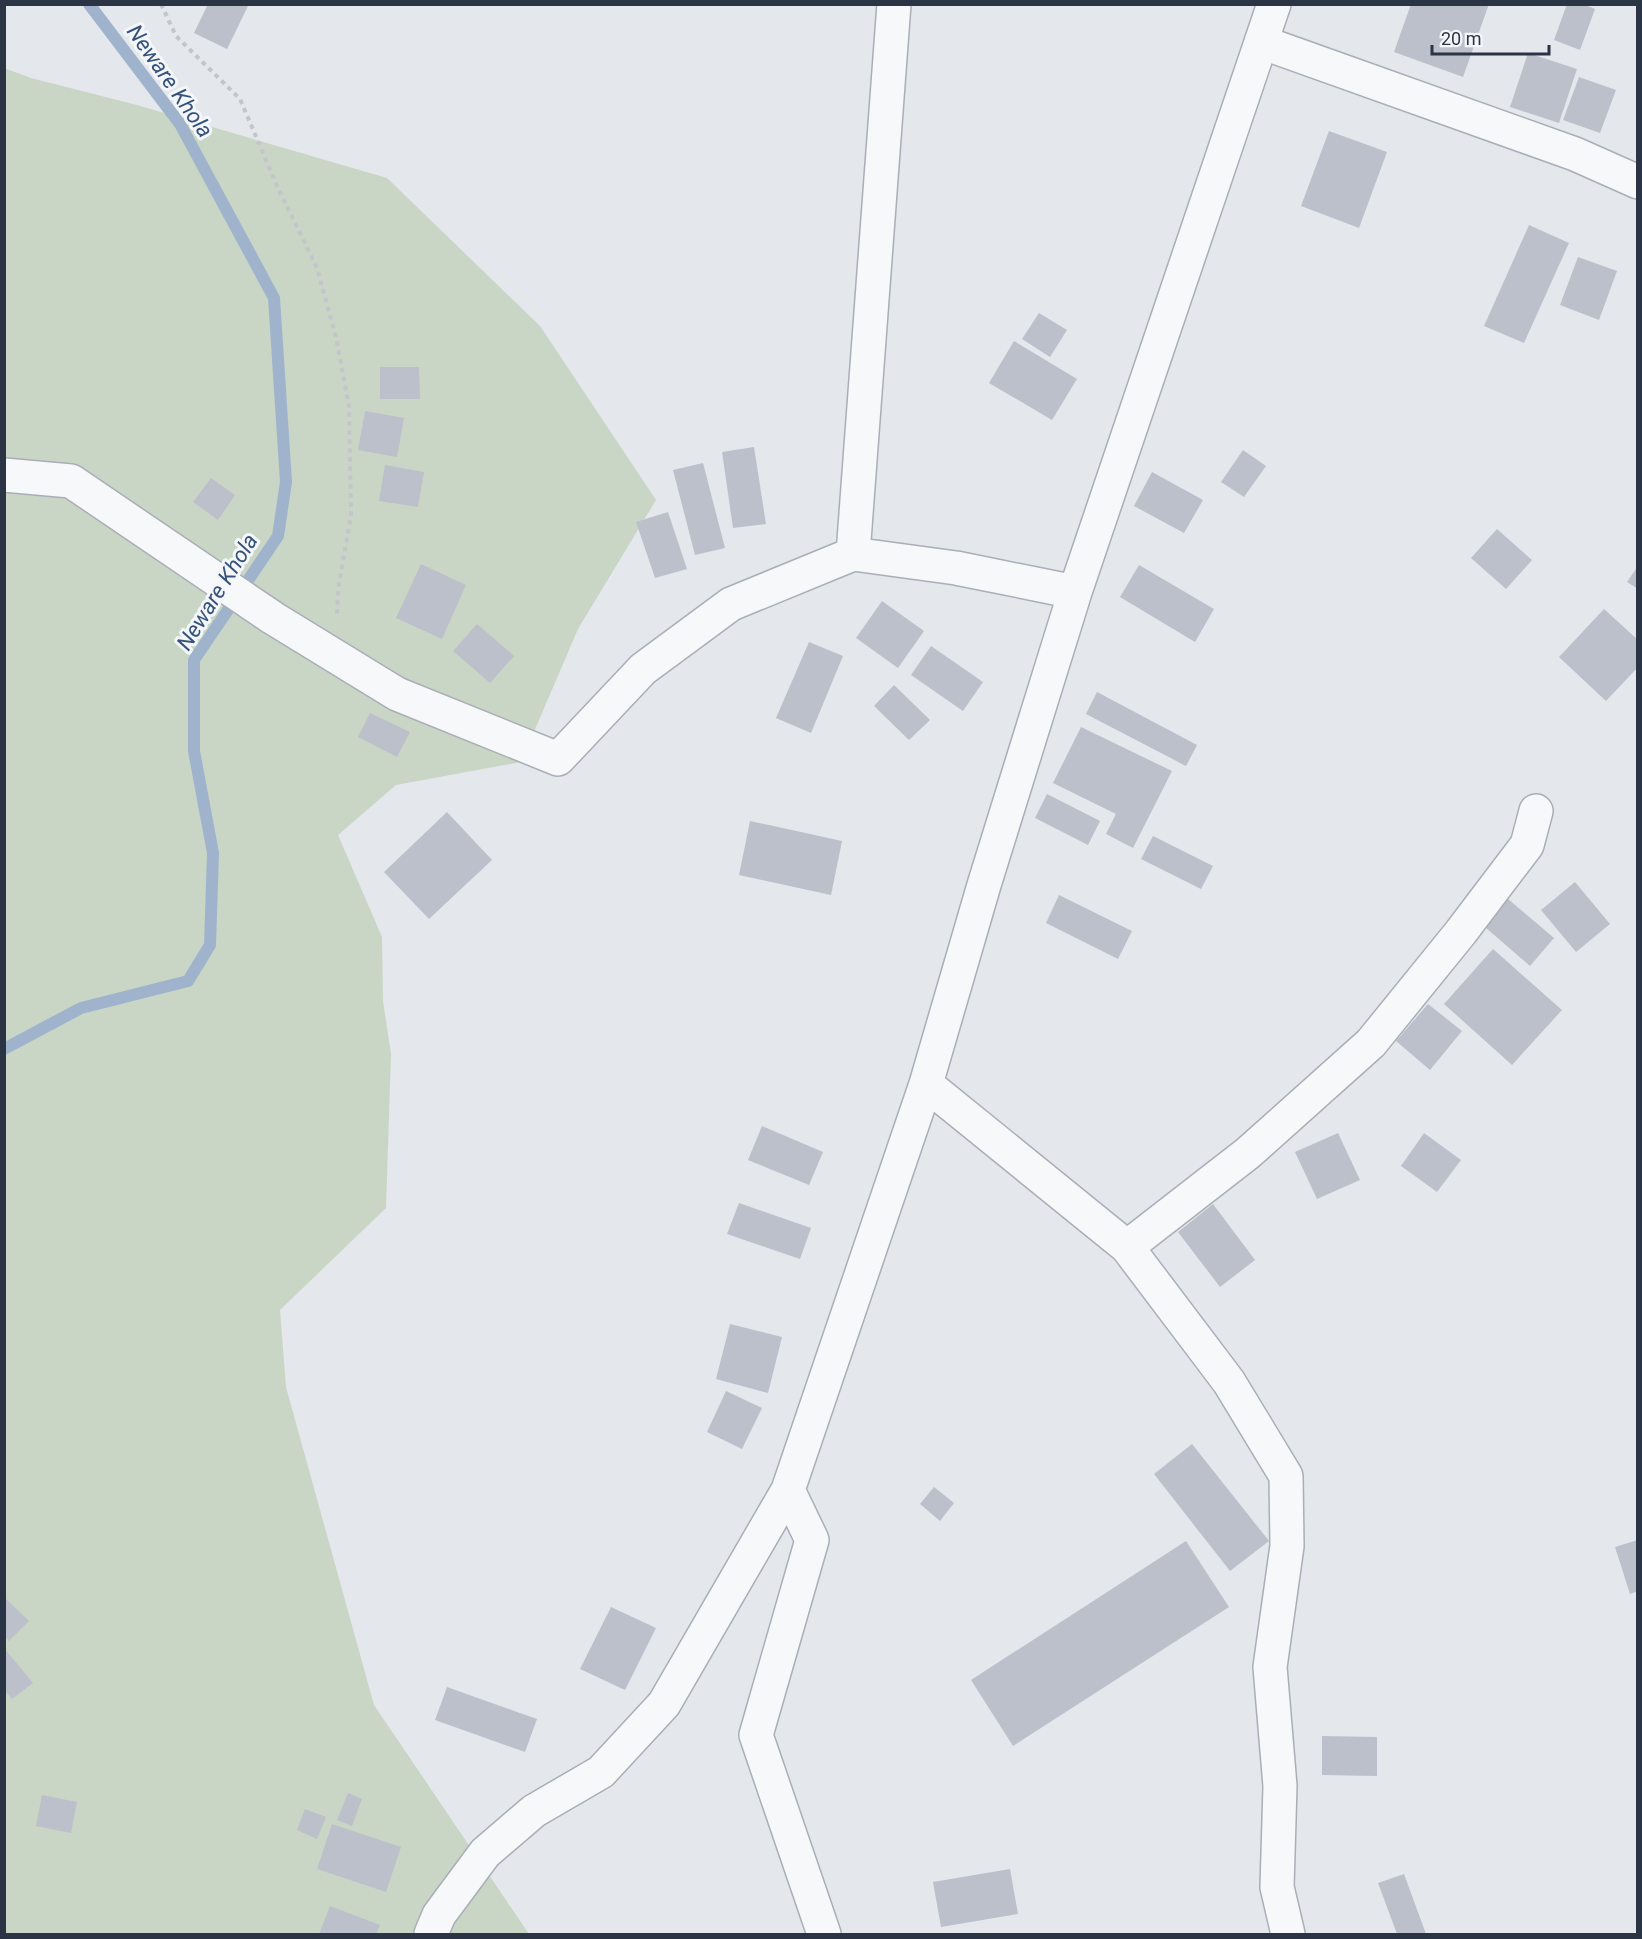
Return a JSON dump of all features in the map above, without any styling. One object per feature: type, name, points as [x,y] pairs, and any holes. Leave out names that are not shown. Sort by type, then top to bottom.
[{"type":"street","points":[[853,554],[894,4]]},
{"type":"street","points":[[431,1935],[439,1915],[485,1853],[534,1811],[601,1772],[664,1704],[788,1491],[926,1084],[984,885],[1075,592],[1274,4]]},
{"type":"street","points":[[1261,42],[1575,154],[1638,182]]},
{"type":"street","points":[[4,475],[70,481],[273,618],[397,694],[558,759],[643,669],[731,604],[853,554],[956,568],[1075,592]]},
{"type":"street","points":[[1127,1247],[1248,1153],[1371,1043],[1461,932],[1527,845],[1536,811]]},
{"type":"street","points":[[926,1084],[1127,1247],[1229,1382],[1286,1476],[1287,1546],[1270,1667],[1280,1786],[1277,1887],[1288,1935]]},
{"type":"street","points":[[788,1491],[812,1540],[756,1735],[824,1935]]},
{"type":"path","points":[[161,4],[176,36],[240,99],[277,186],[317,268],[336,337],[349,406],[351,515],[338,590],[334,655]]},
{"type":"green space","points":[[4,68],[31,78],[137,105],[387,178],[540,326],[656,500],[578,629],[521,762],[396,785],[338,835],[382,937],[383,1001],[391,1054],[386,1208],[280,1310],[286,1387],[374,1705],[529,1934],[5,1934]]},
{"type":"building","points":[[208,4],[249,4],[227,49],[194,33]]},
{"type":"building","points":[[1411,4],[1489,4],[1463,77],[1394,52]]},
{"type":"building","points":[[1567,4],[1583,4],[1595,9],[1580,50],[1554,40]]},
{"type":"building","points":[[1528,53],[1577,69],[1559,123],[1510,107]]},
{"type":"building","points":[[1579,77],[1616,90],[1600,133],[1563,120]]},
{"type":"building","points":[[1329,131],[1387,152],[1359,228],[1301,206]]},
{"type":"building","points":[[1529,225],[1569,243],[1524,343],[1484,326]]},
{"type":"building","points":[[1578,257],[1617,271],[1599,320],[1560,305]]},
{"type":"building","points":[[1039,313],[1067,330],[1050,357],[1022,339]]},
{"type":"building","points":[[1014,341],[1077,379],[1052,420],[989,383]]},
{"type":"building","points":[[380,367],[419,367],[420,399],[380,399]]},
{"type":"building","points":[[365,411],[404,418],[397,457],[358,450]]},
{"type":"building","points":[[754,447],[766,524],[733,528],[722,452]]},
{"type":"building","points":[[1243,450],[1266,466],[1244,497],[1221,482]]},
{"type":"building","points":[[703,463],[725,548],[695,555],[673,470]]},
{"type":"building","points":[[385,465],[424,472],[418,507],[379,501]]},
{"type":"building","points":[[1152,472],[1203,500],[1184,533],[1134,506]]},
{"type":"building","points":[[211,478],[235,495],[218,520],[193,502]]},
{"type":"building","points":[[668,512],[687,569],[655,578],[636,522]]},
{"type":"building","points":[[1497,529],[1532,560],[1506,589],[1471,558]]},
{"type":"building","points":[[421,564],[466,585],[442,639],[396,618]]},
{"type":"building","points":[[1139,565],[1214,609],[1195,642],[1120,597]]},
{"type":"building","points":[[1638,566],[1638,589],[1627,582]]},
{"type":"building","points":[[882,601],[924,631],[898,668],[856,638]]},
{"type":"building","points":[[1604,609],[1638,640],[1638,667],[1606,701],[1559,657]]},
{"type":"building","points":[[477,624],[514,656],[490,683],[453,651]]},
{"type":"building","points":[[809,642],[843,656],[811,733],[776,718]]},
{"type":"building","points":[[931,646],[983,682],[963,711],[911,675]]},
{"type":"building","points":[[894,685],[930,720],[909,740],[874,706]]},
{"type":"building","points":[[1097,692],[1197,745],[1186,766],[1086,714]]},
{"type":"building","points":[[370,713],[410,732],[397,757],[358,737]]},
{"type":"building","points":[[1081,727],[1172,771],[1133,848],[1106,834],[1116,814],[1053,783]]},
{"type":"building","points":[[1047,794],[1100,821],[1088,845],[1035,818]]},
{"type":"building","points":[[447,812],[492,860],[429,919],[384,872]]},
{"type":"building","points":[[750,821],[842,841],[831,895],[739,875]]},
{"type":"building","points":[[1153,836],[1213,866],[1201,889],[1141,859]]},
{"type":"building","points":[[1575,882],[1610,924],[1576,952],[1541,910]]},
{"type":"building","points":[[1501,893],[1554,938],[1530,966],[1478,921]]},
{"type":"building","points":[[1059,895],[1132,931],[1118,959],[1046,923]]},
{"type":"building","points":[[1493,949],[1562,1010],[1512,1065],[1444,1004]]},
{"type":"building","points":[[1428,1004],[1462,1031],[1430,1070],[1396,1041]]},
{"type":"building","points":[[762,1126],[823,1152],[809,1185],[748,1160]]},
{"type":"building","points":[[1338,1133],[1360,1180],[1317,1199],[1295,1152]]},
{"type":"building","points":[[1424,1133],[1461,1160],[1437,1192],[1401,1166]]},
{"type":"building","points":[[739,1203],[811,1228],[800,1259],[727,1234]]},
{"type":"building","points":[[1213,1204],[1255,1260],[1220,1287],[1178,1232]]},
{"type":"building","points":[[730,1324],[782,1337],[768,1393],[716,1379]]},
{"type":"building","points":[[726,1391],[762,1408],[742,1449],[707,1432]]},
{"type":"building","points":[[1192,1444],[1269,1541],[1230,1571],[1154,1474]]},
{"type":"building","points":[[934,1487],[954,1503],[940,1521],[920,1504]]},
{"type":"building","points":[[1638,1540],[1638,1591],[1630,1594],[1615,1547]]},
{"type":"building","points":[[1186,1541],[1229,1607],[1013,1746],[971,1680]]},
{"type":"building","points":[[4,1597],[29,1621],[9,1641],[4,1636]]},
{"type":"building","points":[[611,1607],[656,1628],[625,1690],[580,1669]]},
{"type":"building","points":[[4,1648],[33,1683],[12,1699],[4,1689]]},
{"type":"building","points":[[447,1687],[537,1719],[525,1752],[435,1720]]},
{"type":"building","points":[[1322,1736],[1377,1737],[1377,1776],[1322,1775]]},
{"type":"building","points":[[348,1793],[362,1799],[352,1826],[337,1820]]},
{"type":"building","points":[[42,1795],[77,1802],[71,1833],[36,1826]]},
{"type":"building","points":[[305,1809],[326,1817],[317,1839],[297,1830]]},
{"type":"building","points":[[332,1824],[401,1847],[386,1892],[317,1869]]},
{"type":"building","points":[[1010,1869],[1018,1914],[941,1927],[933,1882]]},
{"type":"building","points":[[1404,1874],[1426,1934],[1397,1934],[1378,1883]]},
{"type":"building","points":[[330,1906],[380,1925],[376,1934],[319,1934]]},
{"type":"waterway","name":"Neware Khola","points":[[4,1049],[81,1008],[188,981],[210,945],[213,853],[194,751],[194,660],[278,536],[286,482],[274,298],[180,124],[89,4]]}]
